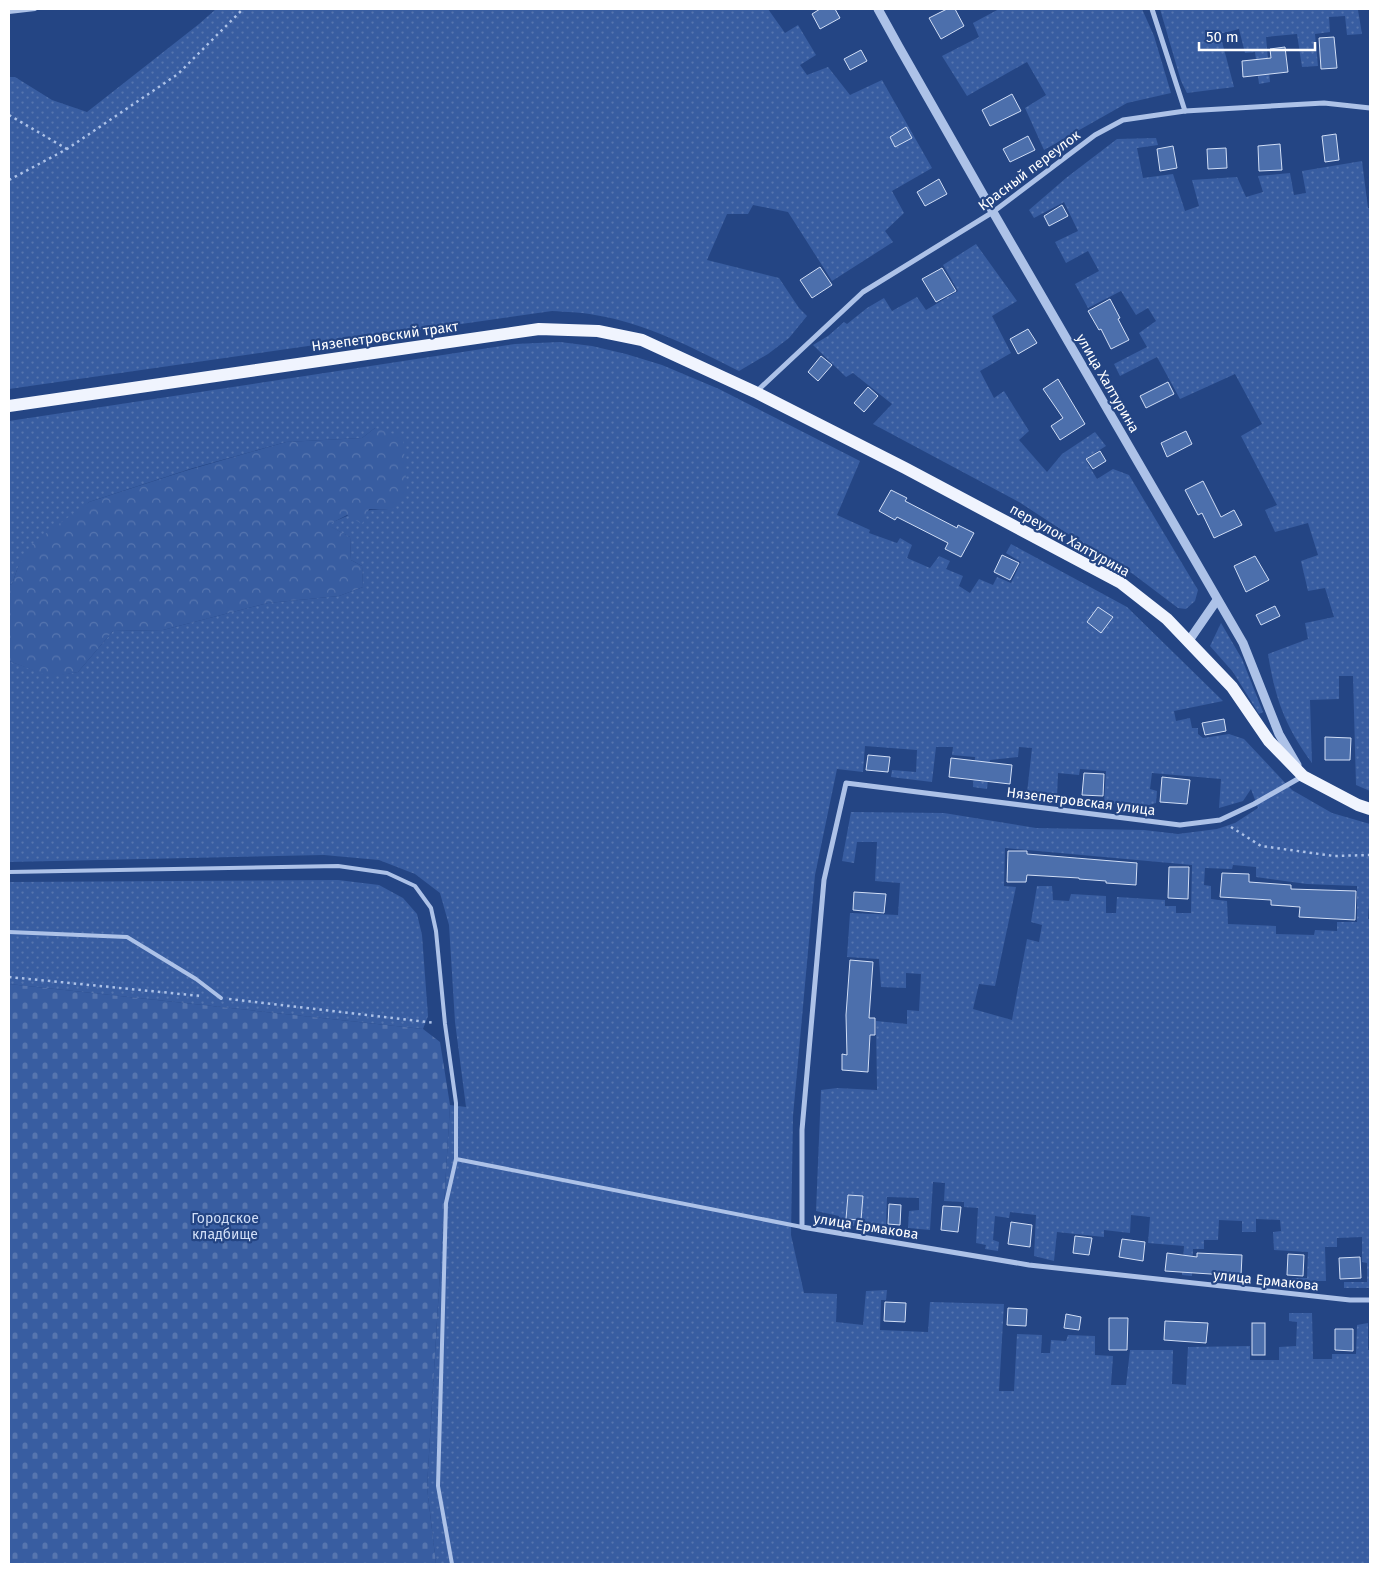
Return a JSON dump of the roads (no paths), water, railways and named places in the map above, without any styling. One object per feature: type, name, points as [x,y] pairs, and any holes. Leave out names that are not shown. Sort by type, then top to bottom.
[{"type":"main road","name":"Нязепетровский тракт","points":[[9,406],[540,329],[598,331],[642,340],[755,392]]},
{"type":"main road","name":"переулок Халтурина","points":[[755,392],[905,468],[1121,583],[1167,619],[1232,687],[1269,741],[1303,776],[1358,805],[1370,808]]},
{"type":"street","name":"улица Халтурина","points":[[878,9],[898,47],[1243,643],[1279,734],[1303,776]]},
{"type":"street","points":[[1152,9],[1185,111]]},
{"type":"street","name":"Красный переулок","points":[[755,392],[864,292],[993,212],[1095,135],[1123,120],[1185,111],[1324,103],[1370,108]]},
{"type":"street","points":[[1188,642],[1217,600]]},
{"type":"street","name":"Нязепетровская улица","points":[[846,783],[1180,825],[1220,820],[1254,804],[1303,776]]},
{"type":"street","name":"улица Ермакова","points":[[846,783],[824,880],[802,1130],[802,1227],[1029,1265],[1350,1300],[1370,1300]]},
{"type":"lane","points":[[9,12],[35,9]]},
{"type":"lane","points":[[9,872],[338,866],[387,873],[415,886],[431,908],[436,932],[445,1024],[456,1103],[456,1159],[446,1203],[438,1486],[452,1564]]},
{"type":"lane","points":[[9,932],[127,937],[196,979],[221,998]]},
{"type":"lane","points":[[456,1159],[802,1227]]},
{"type":"park label","name":"Городское кладбище","points":[[225,1226]]}]
